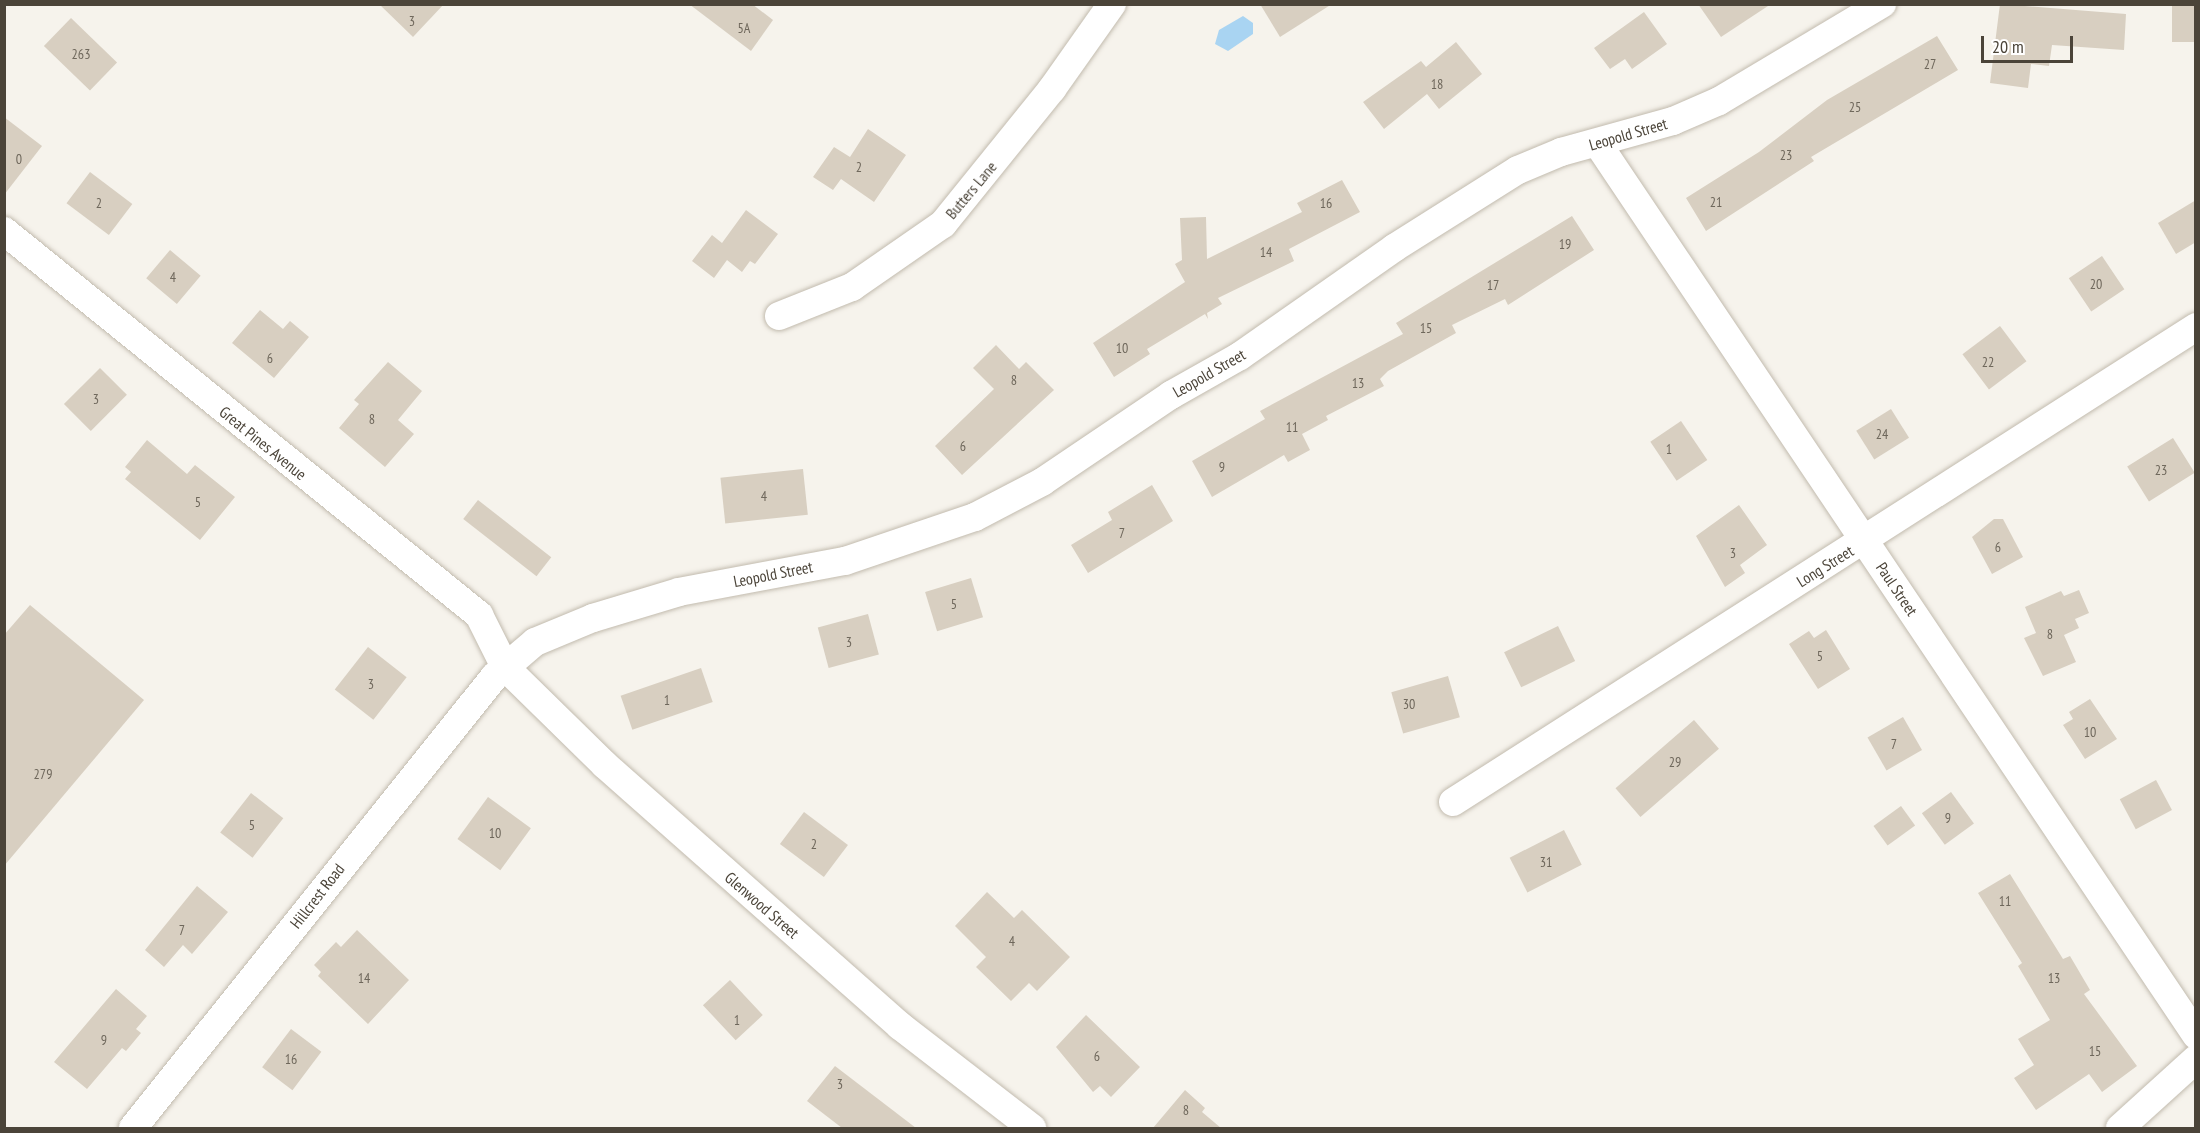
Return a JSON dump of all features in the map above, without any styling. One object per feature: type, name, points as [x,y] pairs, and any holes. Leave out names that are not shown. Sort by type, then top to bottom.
[{"type":"street","name":"Butters Lane","points":[[779,316],[852,287],[943,224],[1052,89],[1112,4]]},
{"type":"street","name":"Leopold Street","points":[[505,667],[535,642],[593,618],[679,592],[863,556],[975,517],[1042,482],[1171,394],[1240,356],[1394,248],[1518,170],[1719,101],[1882,4]]},
{"type":"street","name":"Paul Street","points":[[1598,144],[2196,1035]]},
{"type":"street","name":"Great Pines Avenue","points":[[4,231],[479,615],[505,667]]},
{"type":"street","name":"Long Street","points":[[1453,802],[2196,327]]},
{"type":"street","name":"Hillcrest Road","points":[[133,1128],[505,667]]},
{"type":"street","name":"Glenwood Street","points":[[505,667],[605,765],[900,1026],[1032,1128]]},
{"type":"street","points":[[2120,1128],[2196,1059]]},
{"type":"water","points":[[1243,16],[1253,23],[1253,34],[1228,51],[1215,44],[1219,30]]},
{"type":"building","points":[[379,4],[444,4],[413,37]]},
{"type":"building","points":[[689,4],[752,4],[773,20],[751,51]]},
{"type":"building","points":[[1260,4],[1332,4],[1280,37]]},
{"type":"building","points":[[1698,4],[1771,4],[1721,37]]},
{"type":"building","points":[[2000,4],[2126,14],[2124,50],[2052,45],[2049,66],[2031,64],[2028,88],[1990,83]]},
{"type":"building","points":[[2172,4],[2196,4],[2196,42],[2172,42]]},
{"type":"building","points":[[1644,12],[1667,44],[1632,69],[1625,59],[1610,69],[1594,48]]},
{"type":"building","points":[[71,18],[117,62],[90,91],[44,46]]},
{"type":"building","points":[[1937,36],[1958,70],[1811,157],[1814,161],[1706,231],[1686,198],[1759,152],[1827,100]]},
{"type":"building","points":[[1456,42],[1482,74],[1439,109],[1427,94],[1384,129],[1363,102],[1421,61],[1426,67]]},
{"type":"building","points":[[4,117],[42,146],[4,195]]},
{"type":"building","points":[[868,129],[906,155],[874,202],[841,179],[833,190],[813,177],[834,147],[850,157]]},
{"type":"building","points":[[90,172],[132,204],[109,235],[67,203]]},
{"type":"building","points":[[1342,180],[1360,212],[1289,249],[1294,261],[1218,298],[1222,304],[1207,313],[1208,319],[1205,314],[1147,349],[1150,354],[1114,377],[1093,343],[1185,282],[1175,264],[1182,260],[1180,218],[1206,217],[1207,259],[1302,212],[1297,203]]},
{"type":"building","points":[[2196,200],[2196,242],[2176,254],[2158,223]]},
{"type":"building","points":[[746,210],[778,234],[755,264],[750,261],[742,272],[727,260],[714,278],[692,261],[712,235],[722,243]]},
{"type":"building","points":[[1572,216],[1594,250],[1508,305],[1505,299],[1452,325],[1456,333],[1388,371],[1380,379],[1384,386],[1326,416],[1328,420],[1302,434],[1310,450],[1288,462],[1284,455],[1212,497],[1192,461],[1265,419],[1260,411],[1403,334],[1396,323]]},
{"type":"building","points":[[170,250],[201,276],[177,304],[146,278]]},
{"type":"building","points":[[2102,256],[2124,289],[2091,312],[2069,278]]},
{"type":"building","points":[[260,310],[283,329],[290,321],[309,337],[274,378],[232,343]]},
{"type":"building","points":[[2000,326],[2026,361],[1989,389],[1962,354]]},
{"type":"building","points":[[996,345],[1019,369],[1026,362],[1054,390],[962,475],[935,446],[994,389],[973,368]]},
{"type":"building","points":[[388,362],[422,391],[398,420],[414,434],[385,467],[339,428],[359,404],[354,400]]},
{"type":"building","points":[[100,368],[127,395],[91,431],[64,404]]},
{"type":"building","points":[[1891,409],[1909,438],[1874,460],[1856,431]]},
{"type":"building","points":[[1681,421],[1707,460],[1677,481],[1650,442]]},
{"type":"building","points":[[2173,438],[2195,473],[2149,501],[2127,467]]},
{"type":"building","points":[[147,440],[187,474],[195,465],[235,497],[200,540],[125,479],[131,472],[125,467]]},
{"type":"building","points":[[803,469],[808,515],[725,523],[720,478]]},
{"type":"building","points":[[1152,485],[1173,521],[1088,573],[1071,545],[1112,520],[1108,512]]},
{"type":"building","points":[[478,500],[551,557],[537,576],[463,519]]},
{"type":"building","points":[[1739,505],[1767,545],[1740,565],[1745,573],[1725,587],[1696,536]]},
{"type":"building","points":[[1994,519],[2003,519],[2023,557],[1992,574],[1972,537]]},
{"type":"building","points":[[971,578],[983,617],[937,631],[925,592]]},
{"type":"building","points":[[2079,590],[2089,613],[2075,619],[2079,628],[2064,635],[2076,662],[2043,676],[2024,638],[2036,633],[2025,607],[2061,591],[2064,596]]},
{"type":"building","points":[[30,605],[144,700],[4,866],[4,635]]},
{"type":"building","points":[[868,614],[879,655],[829,668],[818,627]]},
{"type":"building","points":[[1558,626],[1575,661],[1521,687],[1504,652]]},
{"type":"building","points":[[1826,630],[1850,669],[1818,689],[1789,644],[1809,631],[1814,638]]},
{"type":"building","points":[[368,647],[407,677],[373,720],[335,690]]},
{"type":"building","points":[[701,668],[713,702],[632,730],[621,696]]},
{"type":"building","points":[[1448,676],[1460,717],[1403,734],[1391,692]]},
{"type":"building","points":[[2090,699],[2117,739],[2085,759],[2063,725],[2073,719],[2069,712]]},
{"type":"building","points":[[1903,717],[1922,750],[1886,770],[1867,738]]},
{"type":"building","points":[[1694,720],[1719,749],[1640,817],[1616,788]]},
{"type":"building","points":[[2156,780],[2172,810],[2136,829],[2120,799]]},
{"type":"building","points":[[1951,792],[1974,824],[1945,845],[1922,813]]},
{"type":"building","points":[[251,793],[283,818],[253,858],[220,832]]},
{"type":"building","points":[[488,797],[531,828],[500,870],[457,839]]},
{"type":"building","points":[[1901,806],[1915,825],[1888,845],[1873,826]]},
{"type":"building","points":[[804,812],[848,845],[824,877],[780,844]]},
{"type":"building","points":[[1564,830],[1582,865],[1527,892],[1510,858]]},
{"type":"building","points":[[2010,874],[2063,959],[2070,956],[2090,990],[2084,994],[2137,1066],[2102,1092],[2089,1074],[2036,1110],[2014,1078],[2034,1065],[2018,1039],[2050,1020],[2018,966],[2022,963],[1978,893]]},
{"type":"building","points":[[197,886],[228,912],[192,954],[183,945],[164,967],[145,950]]},
{"type":"building","points":[[987,892],[1014,918],[1022,910],[1070,957],[1037,991],[1029,983],[1011,1001],[976,967],[986,957],[955,926]]},
{"type":"building","points":[[357,930],[409,980],[368,1024],[318,976],[321,972],[314,965],[336,942],[341,947]]},
{"type":"building","points":[[730,980],[763,1015],[736,1040],[703,1005]]},
{"type":"building","points":[[116,989],[147,1016],[136,1029],[141,1033],[126,1051],[122,1048],[87,1089],[54,1062]]},
{"type":"building","points":[[1086,1015],[1140,1067],[1111,1097],[1100,1086],[1093,1092],[1056,1047]]},
{"type":"building","points":[[291,1029],[321,1052],[292,1090],[262,1067]]},
{"type":"building","points":[[835,1066],[916,1128],[842,1128],[807,1101]]},
{"type":"building","points":[[1185,1090],[1205,1108],[1202,1112],[1221,1128],[1153,1128]]}]
